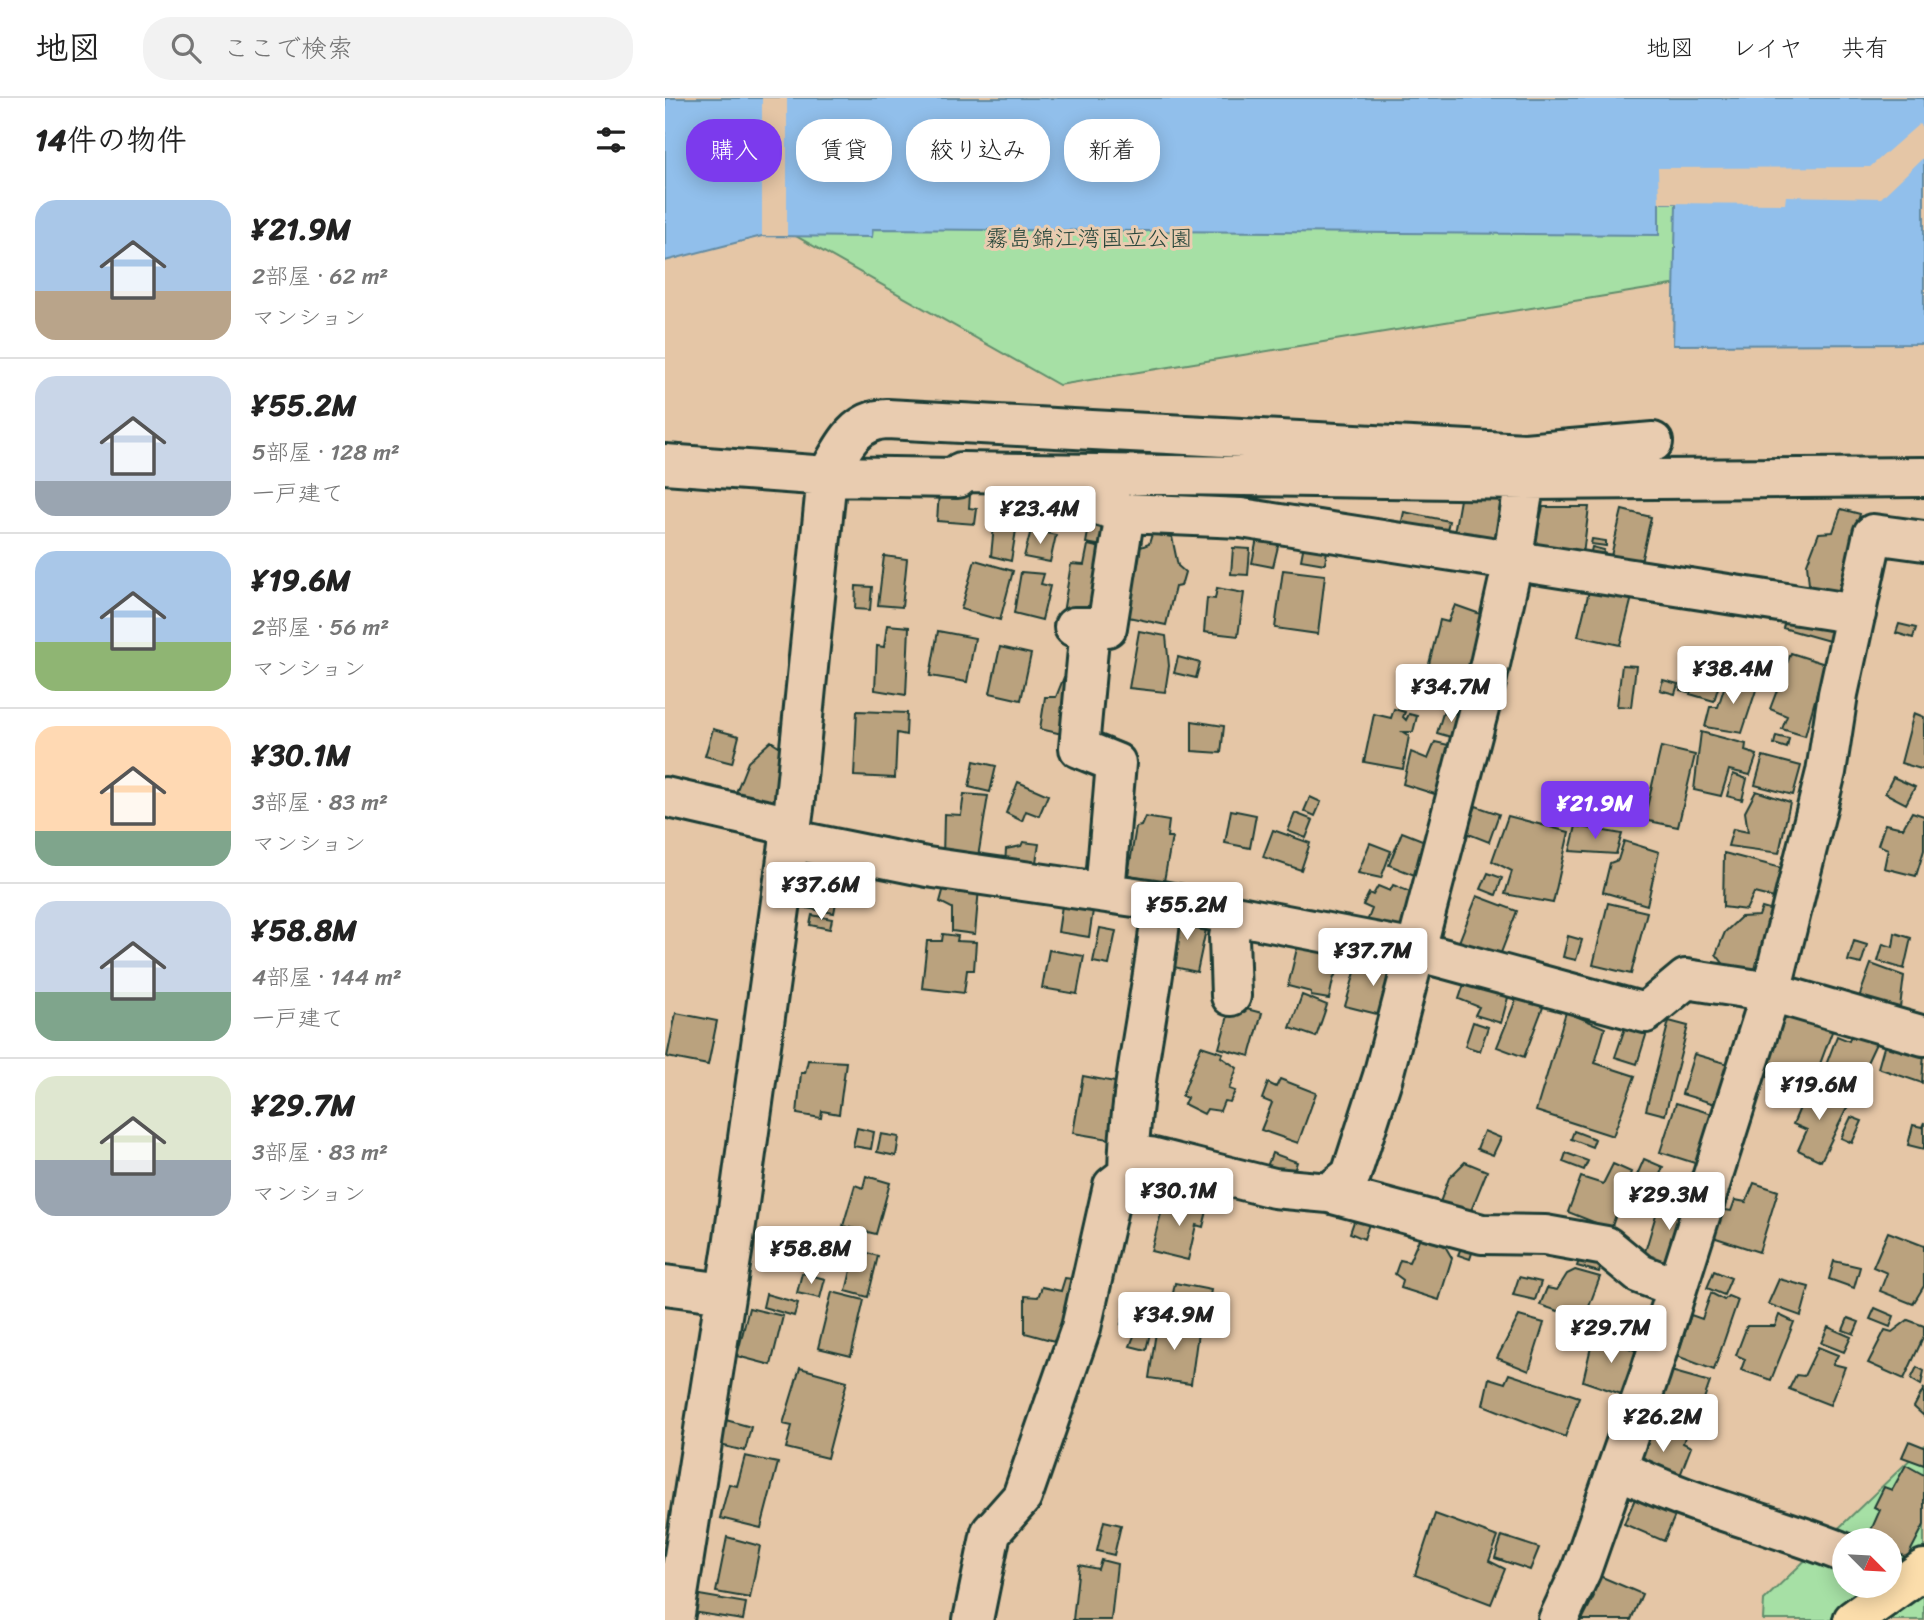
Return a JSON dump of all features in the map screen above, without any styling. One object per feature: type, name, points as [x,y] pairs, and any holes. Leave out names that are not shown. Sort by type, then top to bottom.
[{"type":"highway","points":[[1853,1620],[1907,1574]]},
{"type":"street","points":[[674,1620],[725,1293],[790,832],[827,476],[851,433],[871,419],[1525,453],[1653,442]]},
{"type":"street","points":[[665,464],[827,476],[958,478],[961,472],[1525,480],[1924,477]]},
{"type":"street","points":[[1020,473],[1041,489],[1125,513],[1241,518],[1856,614]]},
{"type":"street","points":[[1558,1620],[1581,1571],[1650,1374],[1675,1287],[1695,1237],[1771,992],[1826,772],[1838,694],[1873,534],[1880,479]]},
{"type":"street","points":[[1329,1193],[1351,1175],[1383,1076],[1486,682],[1513,561],[1525,480]]},
{"type":"street","points":[[1105,892],[1116,763],[1079,748],[1078,627],[1107,627],[1125,513]]},
{"type":"street","points":[[1873,534],[1924,541]]},
{"type":"street","points":[[665,797],[927,867],[1162,901],[1415,951],[1645,1013],[1686,979],[1771,992],[1924,1036]]},
{"type":"street","points":[[1128,1174],[1129,1130],[1151,998],[1162,901]]},
{"type":"street","points":[[1231,996],[1229,937],[1234,915]]},
{"type":"street","points":[[973,1620],[991,1532],[1022,1497],[1081,1328],[1113,1186],[1150,1157],[1275,1188],[1329,1193],[1409,1217],[1482,1234],[1545,1235],[1606,1245],[1640,1274],[1675,1287]]},
{"type":"street","points":[[665,1286],[725,1293]]},
{"type":"street","points":[[1617,1468],[1652,1486],[1706,1507],[1832,1549]]},
{"type":"green space","name":"霧島錦江湾国立公園","points":[[665,98],[1924,98],[1758,271],[1059,385],[700,182],[782,182],[782,119],[686,119],[686,174],[665,162]]},
{"type":"green space","points":[[1924,1446],[1924,1620],[1763,1620],[1764,1600],[1832,1535],[1832,1598],[1902,1598],[1902,1528],[1839,1528]]},
{"type":"water","points":[[665,98],[1924,98],[1924,344],[1673,345],[1676,203],[1659,203],[1659,235],[873,229],[872,237],[762,236],[665,261]]},
{"type":"pier","points":[[762,98],[787,98],[787,236],[762,236],[762,182],[782,182],[782,119],[762,119]]},
{"type":"pier","points":[[1919,124],[1924,129],[1924,157],[1881,198],[1786,196],[1785,204],[1659,203],[1658,168],[1870,167]]},
{"type":"building","points":[[1462,488],[1510,497],[1500,554],[1452,545]]},
{"type":"building","points":[[939,492],[970,495],[969,508],[977,509],[975,524],[937,521]]},
{"type":"building","points":[[1543,507],[1589,507],[1582,562],[1532,554]]},
{"type":"building","points":[[1841,509],[1860,514],[1835,603],[1810,595],[1807,564],[1819,533],[1833,532]]},
{"type":"building","points":[[1092,510],[1120,515],[1114,548],[1086,543]]},
{"type":"building","points":[[1622,510],[1651,517],[1640,567],[1610,560]]},
{"type":"building","points":[[1404,512],[1449,521],[1444,545],[1399,535]]},
{"type":"building","points":[[995,516],[1018,518],[1011,561],[991,556]]},
{"type":"building","points":[[1259,529],[1281,534],[1273,567],[1252,563]]},
{"type":"building","points":[[1031,530],[1056,535],[1050,562],[1024,557]]},
{"type":"building","points":[[1152,534],[1172,537],[1178,566],[1185,572],[1181,586],[1175,587],[1166,625],[1119,615],[1138,548],[1149,544]]},
{"type":"building","points":[[1306,534],[1329,538],[1325,564],[1301,560]]},
{"type":"building","points":[[1592,539],[1606,541],[1606,546],[1591,544]]},
{"type":"building","points":[[1088,545],[1115,551],[1101,625],[1062,619],[1071,564],[1084,565]]},
{"type":"building","points":[[1592,547],[1604,550],[1601,563],[1589,560]]},
{"type":"building","points":[[1233,548],[1250,549],[1248,575],[1231,574]]},
{"type":"building","points":[[884,556],[907,559],[902,607],[878,605]]},
{"type":"building","points":[[975,560],[1013,571],[1000,620],[961,609]]},
{"type":"building","points":[[1283,570],[1325,575],[1318,634],[1275,628]]},
{"type":"building","points":[[1021,572],[1044,574],[1041,584],[1050,586],[1042,620],[1014,613]]},
{"type":"building","points":[[856,586],[872,587],[870,610],[855,609]]},
{"type":"building","points":[[1590,587],[1632,597],[1620,645],[1578,636]]},
{"type":"building","points":[[1217,588],[1244,593],[1238,636],[1204,632],[1207,598],[1215,599]]},
{"type":"building","points":[[1455,605],[1483,615],[1465,690],[1425,680],[1440,620],[1448,622]]},
{"type":"building","points":[[1789,608],[1835,620],[1829,641],[1783,628]]},
{"type":"building","points":[[1899,624],[1916,628],[1913,638],[1896,633]]},
{"type":"building","points":[[887,625],[909,627],[906,695],[875,690],[877,646],[884,647]]},
{"type":"building","points":[[938,631],[975,638],[967,682],[930,676]]},
{"type":"building","points":[[1139,631],[1166,636],[1169,666],[1165,692],[1129,688]]},
{"type":"building","points":[[1000,647],[1031,654],[1021,700],[990,693]]},
{"type":"building","points":[[1791,653],[1825,664],[1805,736],[1782,729],[1787,716],[1770,709]]},
{"type":"building","points":[[1178,657],[1200,663],[1196,678],[1174,673]]},
{"type":"building","points":[[1700,661],[1724,668],[1714,701],[1690,694]]},
{"type":"building","points":[[1622,665],[1636,666],[1631,707],[1617,706]]},
{"type":"building","points":[[1739,675],[1758,684],[1742,733],[1705,727],[1710,707],[1718,707],[1725,685]]},
{"type":"building","points":[[1064,677],[1081,681],[1071,736],[1040,729],[1045,697],[1056,697]]},
{"type":"building","points":[[1663,680],[1678,684],[1675,694],[1660,690]]},
{"type":"building","points":[[1682,681],[1690,682],[1688,692],[1680,690]]},
{"type":"building","points":[[1394,709],[1405,712],[1403,717],[1406,720],[1409,714],[1417,716],[1413,732],[1403,732],[1409,736],[1403,769],[1364,762],[1374,714],[1391,718]]},
{"type":"building","points":[[1444,710],[1465,716],[1458,739],[1437,733]]},
{"type":"building","points":[[857,711],[907,713],[906,735],[897,733],[895,778],[854,776]]},
{"type":"building","points":[[1914,713],[1924,717],[1924,770],[1901,763]]},
{"type":"building","points":[[1192,721],[1224,726],[1221,753],[1192,751]]},
{"type":"building","points":[[713,729],[739,736],[732,763],[705,756]]},
{"type":"building","points":[[1701,732],[1746,744],[1745,751],[1757,755],[1750,775],[1729,770],[1721,796],[1694,790]]},
{"type":"building","points":[[1776,736],[1789,739],[1787,748],[1774,744]]},
{"type":"building","points":[[771,741],[785,750],[787,771],[772,808],[733,800],[748,762]]},
{"type":"building","points":[[1435,742],[1453,746],[1441,796],[1403,784],[1411,752],[1428,759]]},
{"type":"building","points":[[1661,747],[1695,755],[1678,827],[1644,820]]},
{"type":"building","points":[[1763,756],[1801,766],[1793,795],[1755,785]]},
{"type":"building","points":[[974,761],[996,766],[990,792],[969,787]]},
{"type":"building","points":[[1733,774],[1747,779],[1742,800],[1727,796]]},
{"type":"building","points":[[1893,777],[1915,787],[1906,804],[1885,793]]},
{"type":"building","points":[[1018,782],[1048,795],[1039,816],[1026,811],[1022,821],[1006,813]]},
{"type":"building","points":[[1756,791],[1790,802],[1779,853],[1728,846],[1733,829],[1748,832],[1745,812]]},
{"type":"building","points":[[964,794],[988,796],[977,863],[943,858],[944,814],[961,815]]},
{"type":"building","points":[[1310,797],[1321,802],[1315,816],[1304,811]]},
{"type":"building","points":[[1476,806],[1499,814],[1489,842],[1466,833]]},
{"type":"building","points":[[1231,810],[1256,815],[1250,848],[1225,843]]},
{"type":"building","points":[[1912,812],[1924,816],[1924,850],[1916,876],[1884,868],[1888,849],[1878,845],[1885,824],[1903,828]]},
{"type":"building","points":[[1295,813],[1313,820],[1306,838],[1288,831]]},
{"type":"building","points":[[1508,816],[1569,832],[1553,903],[1505,894],[1512,871],[1492,861]]},
{"type":"building","points":[[1145,817],[1169,821],[1167,837],[1172,837],[1164,881],[1128,875],[1136,827],[1141,826]]},
{"type":"building","points":[[1576,826],[1622,834],[1616,854],[1570,851]]},
{"type":"building","points":[[1273,830],[1310,843],[1301,870],[1263,857]]},
{"type":"building","points":[[1402,832],[1435,845],[1422,878],[1389,865]]},
{"type":"building","points":[[1624,841],[1659,852],[1647,905],[1603,892],[1610,863],[1618,860]]},
{"type":"building","points":[[1023,842],[1039,844],[1035,868],[1005,865],[1006,849],[1021,846]]},
{"type":"building","points":[[1370,843],[1391,851],[1381,878],[1358,873]]},
{"type":"building","points":[[806,849],[845,856],[834,913],[795,906]]},
{"type":"building","points":[[1724,853],[1785,869],[1778,899],[1754,893],[1746,910],[1723,907]]},
{"type":"building","points":[[1488,873],[1502,878],[1496,895],[1481,889]]},
{"type":"building","points":[[860,879],[868,880],[865,900],[858,899]]},
{"type":"building","points":[[946,880],[979,888],[975,934],[952,931],[952,908],[940,902]]},
{"type":"building","points":[[1393,885],[1415,894],[1400,933],[1366,924],[1372,909],[1363,905],[1369,893],[1373,895],[1378,886],[1390,891]]},
{"type":"building","points":[[1477,896],[1517,911],[1499,958],[1459,942]]},
{"type":"building","points":[[1063,899],[1094,904],[1089,937],[1058,932]]},
{"type":"building","points":[[1608,903],[1647,912],[1631,974],[1593,965]]},
{"type":"building","points":[[1762,908],[1776,912],[1758,982],[1733,976],[1716,954],[1725,932],[1741,917],[1759,916]]},
{"type":"building","points":[[1176,913],[1208,920],[1197,972],[1165,965]]},
{"type":"building","points":[[812,915],[832,919],[830,929],[810,925]]},
{"type":"building","points":[[1100,928],[1116,931],[1109,965],[1093,962]]},
{"type":"building","points":[[1895,933],[1911,938],[1904,969],[1878,961],[1883,944],[1893,947]]},
{"type":"building","points":[[943,934],[958,936],[957,941],[976,942],[974,970],[967,970],[964,993],[922,988],[927,941],[942,941]]},
{"type":"building","points":[[1568,936],[1582,940],[1576,960],[1563,957]]},
{"type":"building","points":[[1854,941],[1867,945],[1861,964],[1848,961]]},
{"type":"building","points":[[1298,944],[1345,951],[1333,980],[1329,999],[1311,996],[1311,992],[1288,986]]},
{"type":"building","points":[[1049,950],[1084,956],[1077,994],[1042,988]]},
{"type":"building","points":[[1371,958],[1398,966],[1385,1016],[1345,1006],[1356,969],[1365,971]]},
{"type":"building","points":[[1871,964],[1904,976],[1899,1015],[1856,1006]]},
{"type":"building","points":[[1467,975],[1509,994],[1501,1023],[1475,1015],[1479,1007],[1459,999]]},
{"type":"building","points":[[1519,992],[1545,1002],[1524,1057],[1497,1047]]},
{"type":"building","points":[[1302,995],[1327,1005],[1316,1037],[1290,1028]]},
{"type":"building","points":[[1231,1005],[1262,1013],[1250,1056],[1219,1048]]},
{"type":"building","points":[[1776,1010],[1833,1029],[1814,1080],[1791,1071],[1784,1083],[1752,1071]]},
{"type":"building","points":[[1566,1012],[1605,1028],[1595,1063],[1635,1076],[1613,1136],[1536,1111]]},
{"type":"building","points":[[676,1013],[717,1021],[708,1065],[667,1057]]},
{"type":"building","points":[[1669,1021],[1688,1026],[1665,1115],[1646,1110]]},
{"type":"building","points":[[1473,1022],[1488,1027],[1480,1051],[1465,1046]]},
{"type":"building","points":[[1626,1025],[1647,1032],[1637,1064],[1615,1057]]},
{"type":"building","points":[[1853,1028],[1879,1037],[1850,1099],[1818,1086],[1837,1036],[1849,1041]]},
{"type":"building","points":[[1886,1040],[1924,1053],[1922,1083],[1878,1068]]},
{"type":"building","points":[[1201,1046],[1223,1053],[1221,1057],[1237,1068],[1229,1089],[1235,1091],[1230,1102],[1224,1101],[1220,1111],[1207,1109],[1204,1114],[1184,1104],[1187,1098],[1182,1096]]},
{"type":"building","points":[[1694,1054],[1728,1064],[1715,1104],[1682,1094]]},
{"type":"building","points":[[808,1060],[846,1062],[839,1114],[822,1111],[821,1118],[797,1114],[801,1073],[805,1073]]},
{"type":"building","points":[[1083,1076],[1120,1083],[1109,1139],[1073,1133]]},
{"type":"building","points":[[1280,1079],[1316,1093],[1298,1143],[1261,1130],[1272,1103],[1262,1099],[1268,1083],[1276,1087]]},
{"type":"building","points":[[1808,1089],[1818,1095],[1821,1091],[1850,1102],[1821,1161],[1798,1150],[1807,1130],[1793,1124]]},
{"type":"building","points":[[1676,1103],[1719,1116],[1704,1166],[1660,1152]]},
{"type":"building","points":[[1851,1117],[1862,1121],[1852,1143],[1841,1138]]},
{"type":"building","points":[[1924,1122],[1924,1149],[1908,1145],[1913,1125],[1922,1127]]},
{"type":"building","points":[[857,1128],[874,1132],[871,1149],[853,1146]]},
{"type":"building","points":[[1484,1131],[1501,1138],[1493,1155],[1477,1149]]},
{"type":"building","points":[[1574,1131],[1595,1139],[1592,1147],[1571,1139]]},
{"type":"building","points":[[881,1134],[899,1137],[896,1156],[877,1152]]},
{"type":"building","points":[[1272,1153],[1297,1162],[1289,1187],[1263,1178]]},
{"type":"building","points":[[1566,1153],[1588,1161],[1584,1170],[1563,1162]]},
{"type":"building","points":[[1644,1159],[1663,1167],[1650,1199],[1630,1191]]},
{"type":"building","points":[[1465,1162],[1487,1171],[1468,1218],[1439,1205],[1449,1178]]},
{"type":"building","points":[[1613,1164],[1631,1172],[1611,1229],[1568,1212],[1581,1177],[1603,1184]]},
{"type":"building","points":[[866,1176],[890,1183],[876,1234],[843,1226],[855,1185],[863,1188]]},
{"type":"building","points":[[1188,1176],[1206,1181],[1203,1196],[1184,1191]]},
{"type":"building","points":[[1754,1183],[1778,1191],[1759,1252],[1710,1236],[1719,1209],[1731,1211],[1735,1200],[1746,1202]]},
{"type":"building","points":[[1663,1191],[1697,1202],[1676,1272],[1642,1262]]},
{"type":"building","points":[[1180,1195],[1209,1203],[1203,1227],[1196,1225],[1188,1260],[1151,1251],[1163,1206],[1176,1211]]},
{"type":"building","points":[[1357,1213],[1371,1218],[1364,1239],[1350,1233]]},
{"type":"building","points":[[1888,1232],[1924,1246],[1924,1286],[1913,1304],[1880,1291],[1887,1273],[1873,1267]]},
{"type":"building","points":[[1420,1237],[1445,1246],[1452,1258],[1439,1300],[1401,1288],[1403,1280],[1395,1274],[1400,1260],[1409,1262]]},
{"type":"building","points":[[1464,1241],[1475,1244],[1470,1259],[1458,1255]]},
{"type":"building","points":[[856,1250],[878,1256],[868,1297],[846,1291]]},
{"type":"building","points":[[1581,1255],[1602,1261],[1599,1272],[1577,1266]]},
{"type":"building","points":[[1834,1261],[1860,1267],[1854,1288],[1829,1279]]},
{"type":"building","points":[[1575,1270],[1600,1277],[1584,1320],[1540,1305],[1547,1288],[1557,1290],[1567,1274]]},
{"type":"building","points":[[1714,1271],[1731,1278],[1724,1295],[1707,1288]]},
{"type":"building","points":[[802,1273],[825,1279],[820,1298],[797,1293]]},
{"type":"building","points":[[1519,1277],[1541,1282],[1535,1300],[1513,1295]]},
{"type":"building","points":[[1065,1278],[1079,1280],[1075,1305],[1066,1304],[1058,1342],[1025,1333],[1025,1296],[1038,1297],[1042,1287],[1061,1291]]},
{"type":"building","points":[[1779,1279],[1809,1287],[1801,1316],[1768,1304]]},
{"type":"building","points":[[1175,1283],[1211,1290],[1205,1322],[1169,1314]]},
{"type":"building","points":[[832,1292],[864,1300],[851,1356],[818,1348]]},
{"type":"building","points":[[1711,1293],[1724,1300],[1728,1296],[1738,1300],[1714,1370],[1677,1356],[1691,1315],[1702,1319]]},
{"type":"building","points":[[766,1294],[798,1303],[794,1316],[763,1307]]},
{"type":"building","points":[[1128,1304],[1140,1310],[1133,1328],[1121,1324]]},
{"type":"building","points":[[749,1308],[783,1316],[771,1365],[737,1356]]},
{"type":"building","points":[[1875,1308],[1894,1316],[1890,1327],[1870,1319]]},
{"type":"building","points":[[1596,1314],[1608,1317],[1604,1329],[1591,1325]]},
{"type":"building","points":[[1779,1315],[1794,1322],[1771,1380],[1741,1370],[1745,1359],[1736,1355],[1747,1326],[1775,1326]]},
{"type":"building","points":[[1519,1316],[1544,1323],[1529,1371],[1497,1358]]},
{"type":"building","points":[[1848,1318],[1859,1322],[1854,1334],[1843,1330]]},
{"type":"building","points":[[1158,1319],[1199,1325],[1191,1384],[1149,1378]]},
{"type":"building","points":[[1908,1320],[1924,1326],[1924,1336],[1904,1379],[1868,1363],[1885,1330],[1892,1332]]},
{"type":"building","points":[[1140,1321],[1152,1325],[1146,1350],[1130,1346]]},
{"type":"building","points":[[1828,1327],[1851,1337],[1844,1352],[1821,1343]]},
{"type":"building","points":[[1594,1334],[1642,1353],[1624,1395],[1583,1381]]},
{"type":"building","points":[[1818,1347],[1838,1355],[1833,1364],[1845,1367],[1830,1405],[1789,1389],[1796,1375],[1804,1376]]},
{"type":"building","points":[[1917,1367],[1924,1371],[1921,1385],[1911,1379]]},
{"type":"building","points":[[800,1368],[847,1381],[827,1458],[786,1448],[792,1426],[783,1424]]},
{"type":"building","points":[[1660,1368],[1710,1382],[1694,1427],[1670,1419],[1675,1406],[1650,1398]]},
{"type":"building","points":[[1509,1374],[1579,1397],[1565,1437],[1483,1405],[1489,1378],[1505,1383]]},
{"type":"building","points":[[1924,1388],[1924,1416],[1914,1407]]},
{"type":"building","points":[[1660,1419],[1688,1428],[1683,1443],[1691,1447],[1676,1486],[1622,1467],[1641,1455]]},
{"type":"building","points":[[726,1420],[751,1427],[745,1451],[720,1445]]},
{"type":"building","points":[[1909,1441],[1924,1447],[1924,1465],[1902,1457]]},
{"type":"building","points":[[745,1456],[778,1463],[761,1528],[720,1518],[729,1484],[737,1486]]},
{"type":"building","points":[[1906,1465],[1924,1475],[1924,1525],[1907,1558],[1902,1555],[1902,1528],[1872,1528],[1880,1510],[1874,1507],[1884,1487],[1892,1490]]},
{"type":"building","points":[[1641,1485],[1681,1502],[1664,1541],[1624,1524]]},
{"type":"building","points":[[1435,1514],[1498,1537],[1489,1561],[1505,1569],[1491,1604],[1415,1575]]},
{"type":"building","points":[[1104,1521],[1121,1525],[1114,1555],[1097,1551]]},
{"type":"building","points":[[1502,1536],[1539,1548],[1530,1570],[1495,1558]]},
{"type":"building","points":[[727,1537],[760,1546],[750,1598],[716,1592]]},
{"type":"building","points":[[1101,1560],[1117,1564],[1111,1620],[1073,1620],[1079,1565],[1098,1569]]},
{"type":"building","points":[[1588,1571],[1642,1594],[1631,1620],[1582,1620],[1594,1596],[1583,1589]]},
{"type":"building","points":[[682,1592],[746,1603],[743,1620],[679,1610]]}]
